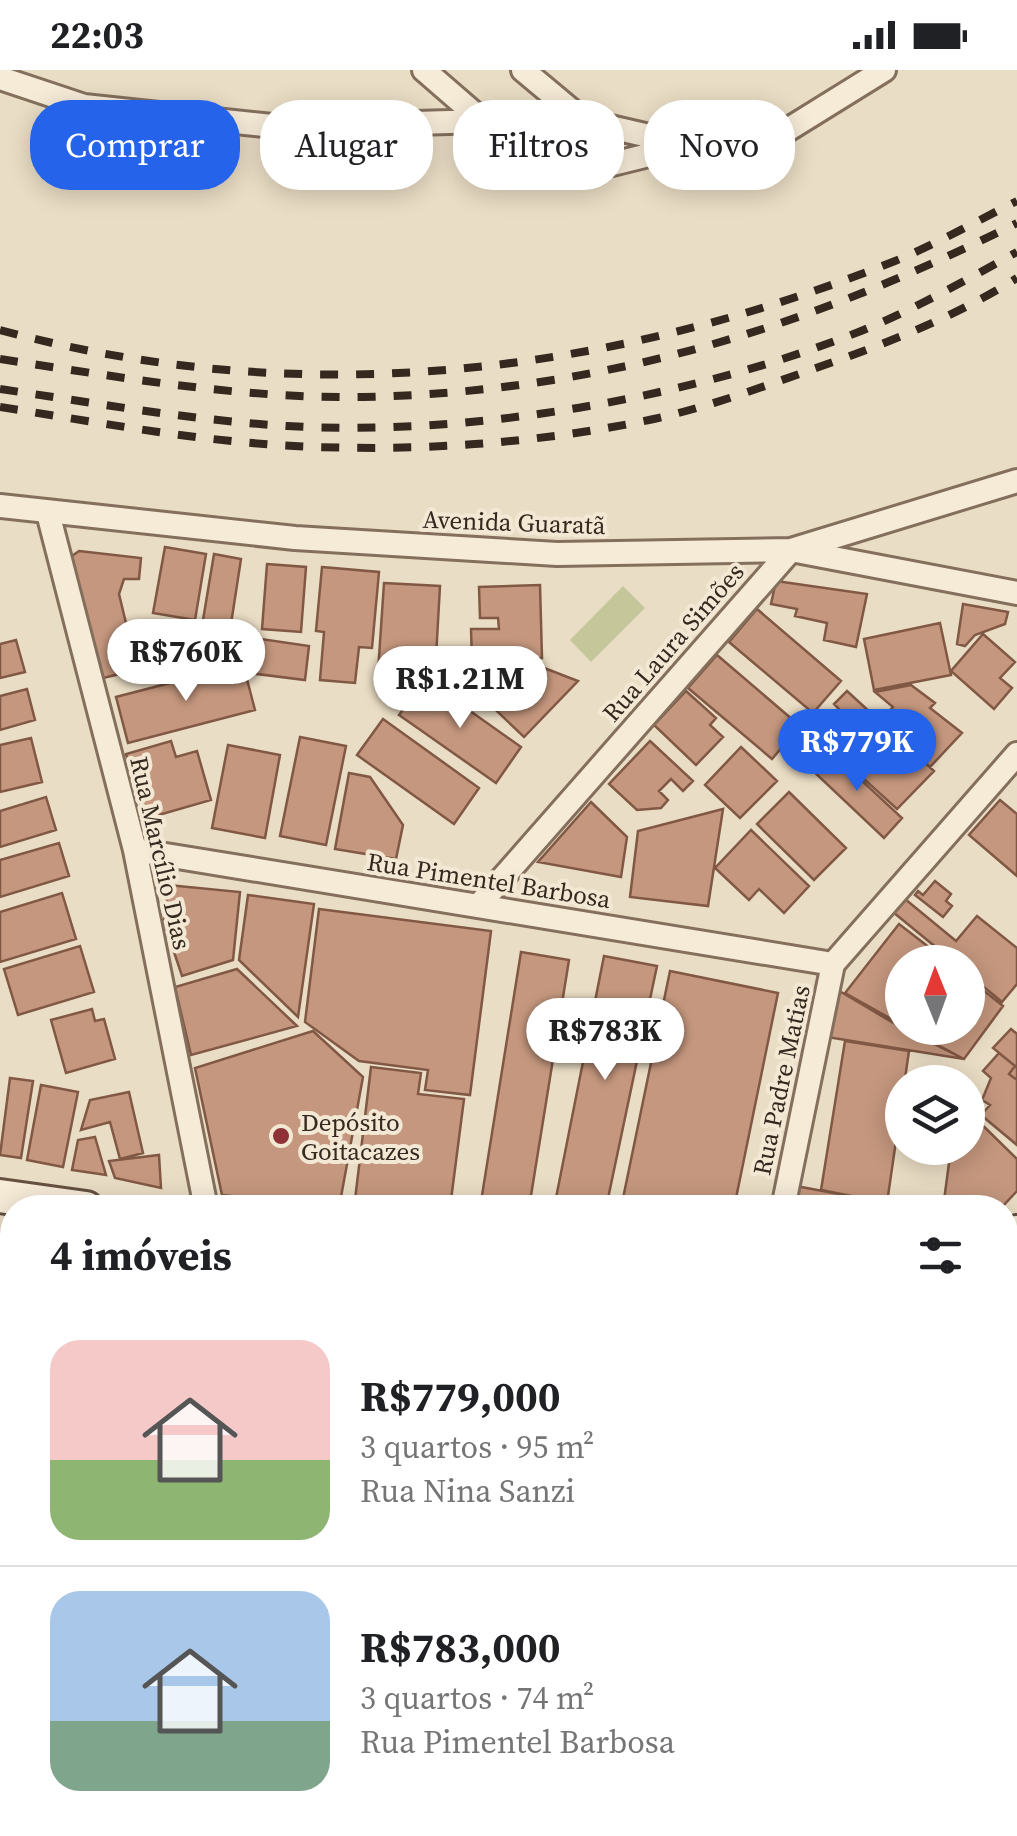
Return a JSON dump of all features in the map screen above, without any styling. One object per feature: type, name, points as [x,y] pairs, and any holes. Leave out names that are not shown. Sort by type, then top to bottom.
[{"type":"street","points":[[424,70],[459,100]]},
{"type":"street","points":[[523,70],[584,121],[644,135]]},
{"type":"street","points":[[795,125],[884,70]]},
{"type":"street","points":[[0,78],[84,106],[282,128],[453,122]]},
{"type":"street","name":"Avenida Guaratã","points":[[0,506],[295,538],[557,554],[791,550],[1017,482]]},
{"type":"street","name":"Rua Marcílio Dias","points":[[48,513],[135,850],[203,1195]]},
{"type":"street","points":[[791,550],[1017,593]]},
{"type":"street","name":"Rua Laura Simões","points":[[478,906],[791,550]]},
{"type":"street","points":[[833,964],[1017,754]]},
{"type":"street","name":"Rua Pimentel Barbosa","points":[[135,850],[833,964]]},
{"type":"street","name":"Rua Padre Matias","points":[[786,1195],[833,964]]},
{"type":"green space","points":[[623,586],[645,608],[591,662],[570,640]]},
{"type":"building","points":[[165,547],[206,554],[195,620],[153,613]]},
{"type":"building","points":[[79,551],[141,558],[139,579],[124,579],[119,594],[126,623],[142,621],[153,666],[99,679],[69,558]]},
{"type":"building","points":[[214,554],[241,559],[231,624],[203,620]]},
{"type":"building","points":[[267,564],[306,567],[301,632],[262,629]]},
{"type":"building","points":[[322,567],[379,572],[372,648],[359,647],[355,683],[320,680],[324,632],[316,631]]},
{"type":"building","points":[[776,581],[867,594],[856,647],[824,640],[827,623],[795,616],[797,609],[771,604]]},
{"type":"building","points":[[384,583],[440,586],[435,675],[378,672]]},
{"type":"building","points":[[540,585],[542,658],[472,660],[471,629],[499,629],[498,618],[480,618],[479,587]]},
{"type":"building","points":[[963,604],[1008,612],[1005,624],[975,635],[965,646],[957,644]]},
{"type":"building","points":[[757,609],[841,681],[813,713],[729,642]]},
{"type":"building","points":[[940,623],[951,675],[874,690],[864,639]]},
{"type":"building","points":[[983,634],[1015,662],[1000,678],[1012,688],[994,709],[951,671]]},
{"type":"building","points":[[254,638],[309,646],[305,680],[249,673]]},
{"type":"building","points":[[16,640],[25,672],[0,678],[0,644]]},
{"type":"building","points":[[717,655],[800,726],[772,759],[688,688]]},
{"type":"building","points":[[243,664],[255,710],[128,743],[116,697]]},
{"type":"building","points":[[539,666],[578,681],[524,737],[478,693]]},
{"type":"building","points":[[425,679],[521,747],[496,783],[399,715]]},
{"type":"building","points":[[911,685],[935,703],[930,708],[962,733],[930,767],[880,721],[893,707],[875,692]]},
{"type":"building","points":[[27,689],[35,720],[0,730],[0,696]]},
{"type":"building","points":[[686,691],[716,718],[710,725],[723,737],[696,765],[654,725]]},
{"type":"building","points":[[847,691],[934,771],[897,809],[810,730],[839,709],[834,704]]},
{"type":"building","points":[[383,719],[479,788],[454,824],[357,755]]},
{"type":"building","points":[[300,737],[346,746],[326,845],[280,836]]},
{"type":"building","points":[[31,738],[42,782],[0,792],[0,745]]},
{"type":"building","points":[[171,741],[176,757],[197,751],[211,800],[145,819],[126,754]]},
{"type":"building","points":[[650,741],[693,781],[683,791],[671,779],[659,791],[668,800],[661,808],[637,810],[609,784]]},
{"type":"building","points":[[228,745],[280,755],[265,838],[212,828]]},
{"type":"building","points":[[741,747],[777,781],[740,818],[705,785]]},
{"type":"building","points":[[830,751],[902,818],[884,838],[812,770]]},
{"type":"building","points":[[349,773],[370,777],[403,825],[396,859],[335,849]]},
{"type":"building","points":[[789,792],[846,848],[814,880],[757,824]]},
{"type":"building","points":[[46,797],[56,830],[0,847],[0,811]]},
{"type":"building","points":[[1000,800],[1017,814],[1017,876],[969,835]]},
{"type":"building","points":[[591,802],[627,837],[621,877],[538,862]]},
{"type":"building","points":[[723,809],[708,906],[630,897],[638,831]]},
{"type":"building","points":[[751,830],[809,886],[784,913],[759,889],[749,900],[715,868]]},
{"type":"building","points":[[59,843],[69,876],[0,897],[0,860]]},
{"type":"building","points":[[935,881],[951,894],[946,901],[952,906],[943,917],[915,895],[918,891],[923,895]]},
{"type":"building","points":[[168,885],[240,892],[233,960],[182,976],[164,922]]},
{"type":"building","points":[[62,893],[76,939],[0,962],[0,912]]},
{"type":"building","points":[[248,895],[314,904],[298,1017],[239,960]]},
{"type":"building","points":[[905,899],[956,941],[977,916],[1017,948],[1017,984],[1002,1002],[985,988],[985,945],[933,945],[893,912]]},
{"type":"building","points":[[319,909],[491,931],[470,1095],[425,1090],[428,1070],[359,1061],[305,1022]]},
{"type":"building","points":[[899,924],[926,945],[885,945],[885,1015],[845,993]]},
{"type":"building","points":[[80,946],[94,992],[18,1015],[4,969]]},
{"type":"building","points":[[521,952],[569,960],[531,1195],[482,1195]]},
{"type":"building","points":[[604,956],[657,966],[609,1195],[557,1195]]},
{"type":"building","points":[[237,969],[297,1026],[191,1055],[175,987]]},
{"type":"building","points":[[670,971],[778,993],[737,1195],[624,1195]]},
{"type":"building","points":[[836,989],[885,1018],[885,1045],[936,1045],[964,1059],[827,1037]]},
{"type":"building","points":[[985,992],[1003,1006],[985,1030]]},
{"type":"building","points":[[92,1009],[95,1021],[104,1019],[115,1059],[66,1073],[51,1020]]},
{"type":"building","points":[[1011,1029],[1017,1034],[1017,1080],[1009,1074],[1015,1066],[993,1048]]},
{"type":"building","name":"Depósito Goitacazes","points":[[313,1031],[363,1077],[341,1195],[222,1195],[195,1068]]},
{"type":"building","points":[[845,1041],[909,1051],[907,1065],[885,1065],[885,1165],[892,1165],[888,1195],[846,1195],[821,1190]]},
{"type":"building","points":[[938,1045],[974,1045],[964,1059]]},
{"type":"building","points":[[999,1053],[1015,1066],[1009,1074],[1017,1080],[1017,1145],[985,1118],[990,1105],[985,1102],[985,1093],[991,1078],[985,1069]]},
{"type":"building","points":[[371,1067],[421,1073],[418,1094],[464,1099],[452,1195],[356,1195]]},
{"type":"building","points":[[10,1078],[33,1081],[21,1158],[0,1155]]},
{"type":"building","points":[[41,1085],[78,1092],[63,1167],[27,1160]]},
{"type":"building","points":[[129,1092],[143,1153],[120,1159],[110,1122],[81,1130],[90,1100]]},
{"type":"building","points":[[985,1128],[1017,1159],[1017,1191],[1013,1195],[945,1195],[949,1165],[985,1165]]},
{"type":"building","points":[[95,1137],[106,1175],[72,1170],[78,1140]]},
{"type":"building","points":[[159,1155],[161,1188],[115,1178],[109,1161]]},
{"type":"building","points":[[796,1186],[844,1195],[794,1195]]},
{"type":"railway","points":[[0,330],[114,355],[227,370],[340,375],[453,369],[565,355],[676,332],[786,300],[895,261],[1017,201]]},
{"type":"railway","points":[[0,359],[181,386],[318,397],[451,392],[536,383],[619,368],[780,323],[938,261],[1017,223]]},
{"type":"railway","points":[[0,389],[287,426],[429,425],[579,408],[726,376],[796,355],[901,313],[1017,252]]},
{"type":"railway","points":[[0,407],[183,435],[294,446],[427,447],[561,435],[670,415],[754,390],[919,329],[1017,278]]},
{"type":"place","name":"Depósito Goitacazes","points":[[281,1136]]}]
